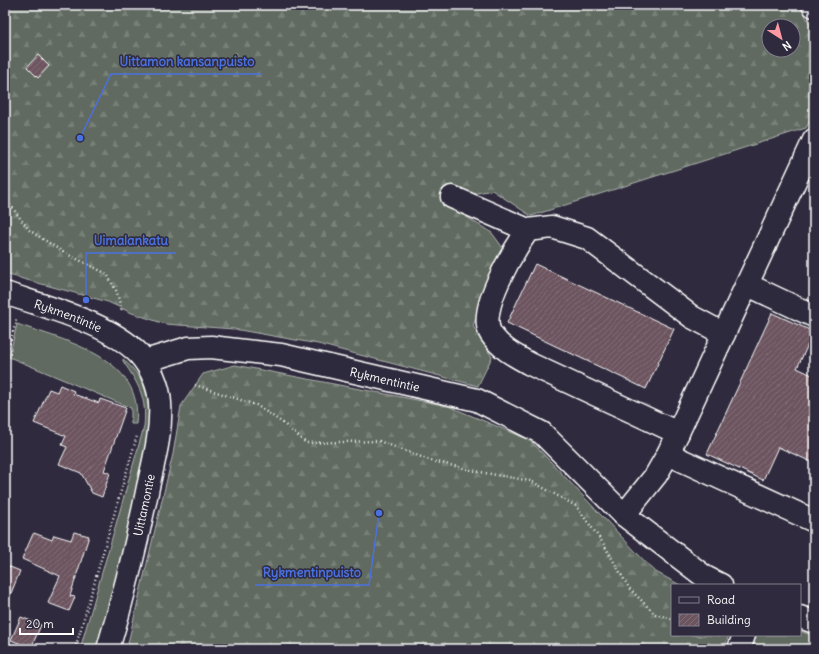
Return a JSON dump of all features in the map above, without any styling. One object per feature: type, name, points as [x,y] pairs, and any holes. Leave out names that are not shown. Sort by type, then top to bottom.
[{"type":"street","points":[[624,515],[656,475],[668,454],[748,285],[814,140]]},
{"type":"street","points":[[452,197],[528,230],[552,227],[587,238],[692,317],[724,334]]},
{"type":"street","points":[[528,230],[510,256],[488,309],[490,333],[508,352],[530,364],[678,433]]},
{"type":"street","points":[[748,285],[814,316]]},
{"type":"street","name":"Rykmentintie","points":[[5,293],[54,309],[112,334],[133,349],[145,361],[188,348],[211,348],[281,355],[477,400],[542,433],[624,515],[704,577],[719,584]]},
{"type":"street","name":"Uittamontie","points":[[108,649],[122,603],[157,443],[160,396],[155,380],[145,361]]},
{"type":"street","points":[[668,454],[814,521]]},
{"type":"street","points":[[801,617],[814,622]]},
{"type":"street","points":[[739,649],[744,636]]},
{"type":"path","points":[[5,198],[29,230],[63,252],[107,274],[117,292],[122,313]]},
{"type":"path","points":[[11,316],[23,320]]},
{"type":"path","points":[[5,359],[16,318]]},
{"type":"path","points":[[195,385],[256,405],[283,423],[306,443],[379,441],[432,461],[485,474],[531,480],[576,506],[603,543],[629,588],[655,614],[671,619]]},
{"type":"path","points":[[75,649],[138,432]]},
{"type":"green space","points":[[5,5],[800,5],[814,32],[814,114],[806,128],[531,216],[492,190],[473,194],[451,189],[449,206],[492,233],[503,248],[473,326],[492,357],[478,386],[318,344],[234,329],[165,324],[132,313],[108,302],[5,274]]},
{"type":"green space","points":[[17,324],[78,345],[98,355],[115,367],[128,382],[135,401],[136,424],[131,424],[131,408],[9,357]]},
{"type":"green space","points":[[123,359],[138,376],[146,391],[149,415],[147,433],[137,492],[127,537],[98,649],[80,649],[144,427],[145,417],[141,392]]},
{"type":"green space","points":[[235,365],[448,406],[530,440],[654,571],[678,584],[671,584],[671,636],[729,636],[724,649],[137,649],[128,643],[173,454],[181,406],[203,374]]},
{"type":"green space","points":[[801,631],[814,636],[814,649],[745,649],[751,636],[801,636]]},
{"type":"building","points":[[38,55],[49,66],[38,78],[27,67]]},
{"type":"building","points":[[535,264],[674,329],[646,389],[507,323]]},
{"type":"building","points":[[772,313],[814,332],[797,368],[814,376],[814,463],[778,447],[763,480],[707,454]]},
{"type":"building","points":[[60,385],[74,391],[73,394],[99,403],[100,399],[126,408],[104,471],[110,473],[102,497],[92,493],[81,473],[59,464],[67,447],[62,445],[66,436],[34,423],[49,389],[57,392]]},
{"type":"building","points":[[74,532],[89,536],[70,596],[75,597],[69,611],[48,603],[60,576],[22,559],[34,533],[52,540],[54,535],[71,540]]},
{"type":"building","points":[[5,565],[20,571],[5,608]]},
{"type":"building","points":[[21,617],[41,625],[31,648],[11,640]]},
{"type":"place","name":"Uittamon kansanpuisto","points":[[80,138]]},
{"type":"place","name":"Uimalankatu","points":[[86,300]]},
{"type":"place","name":"Rykmentinpuisto","points":[[379,513]]}]
